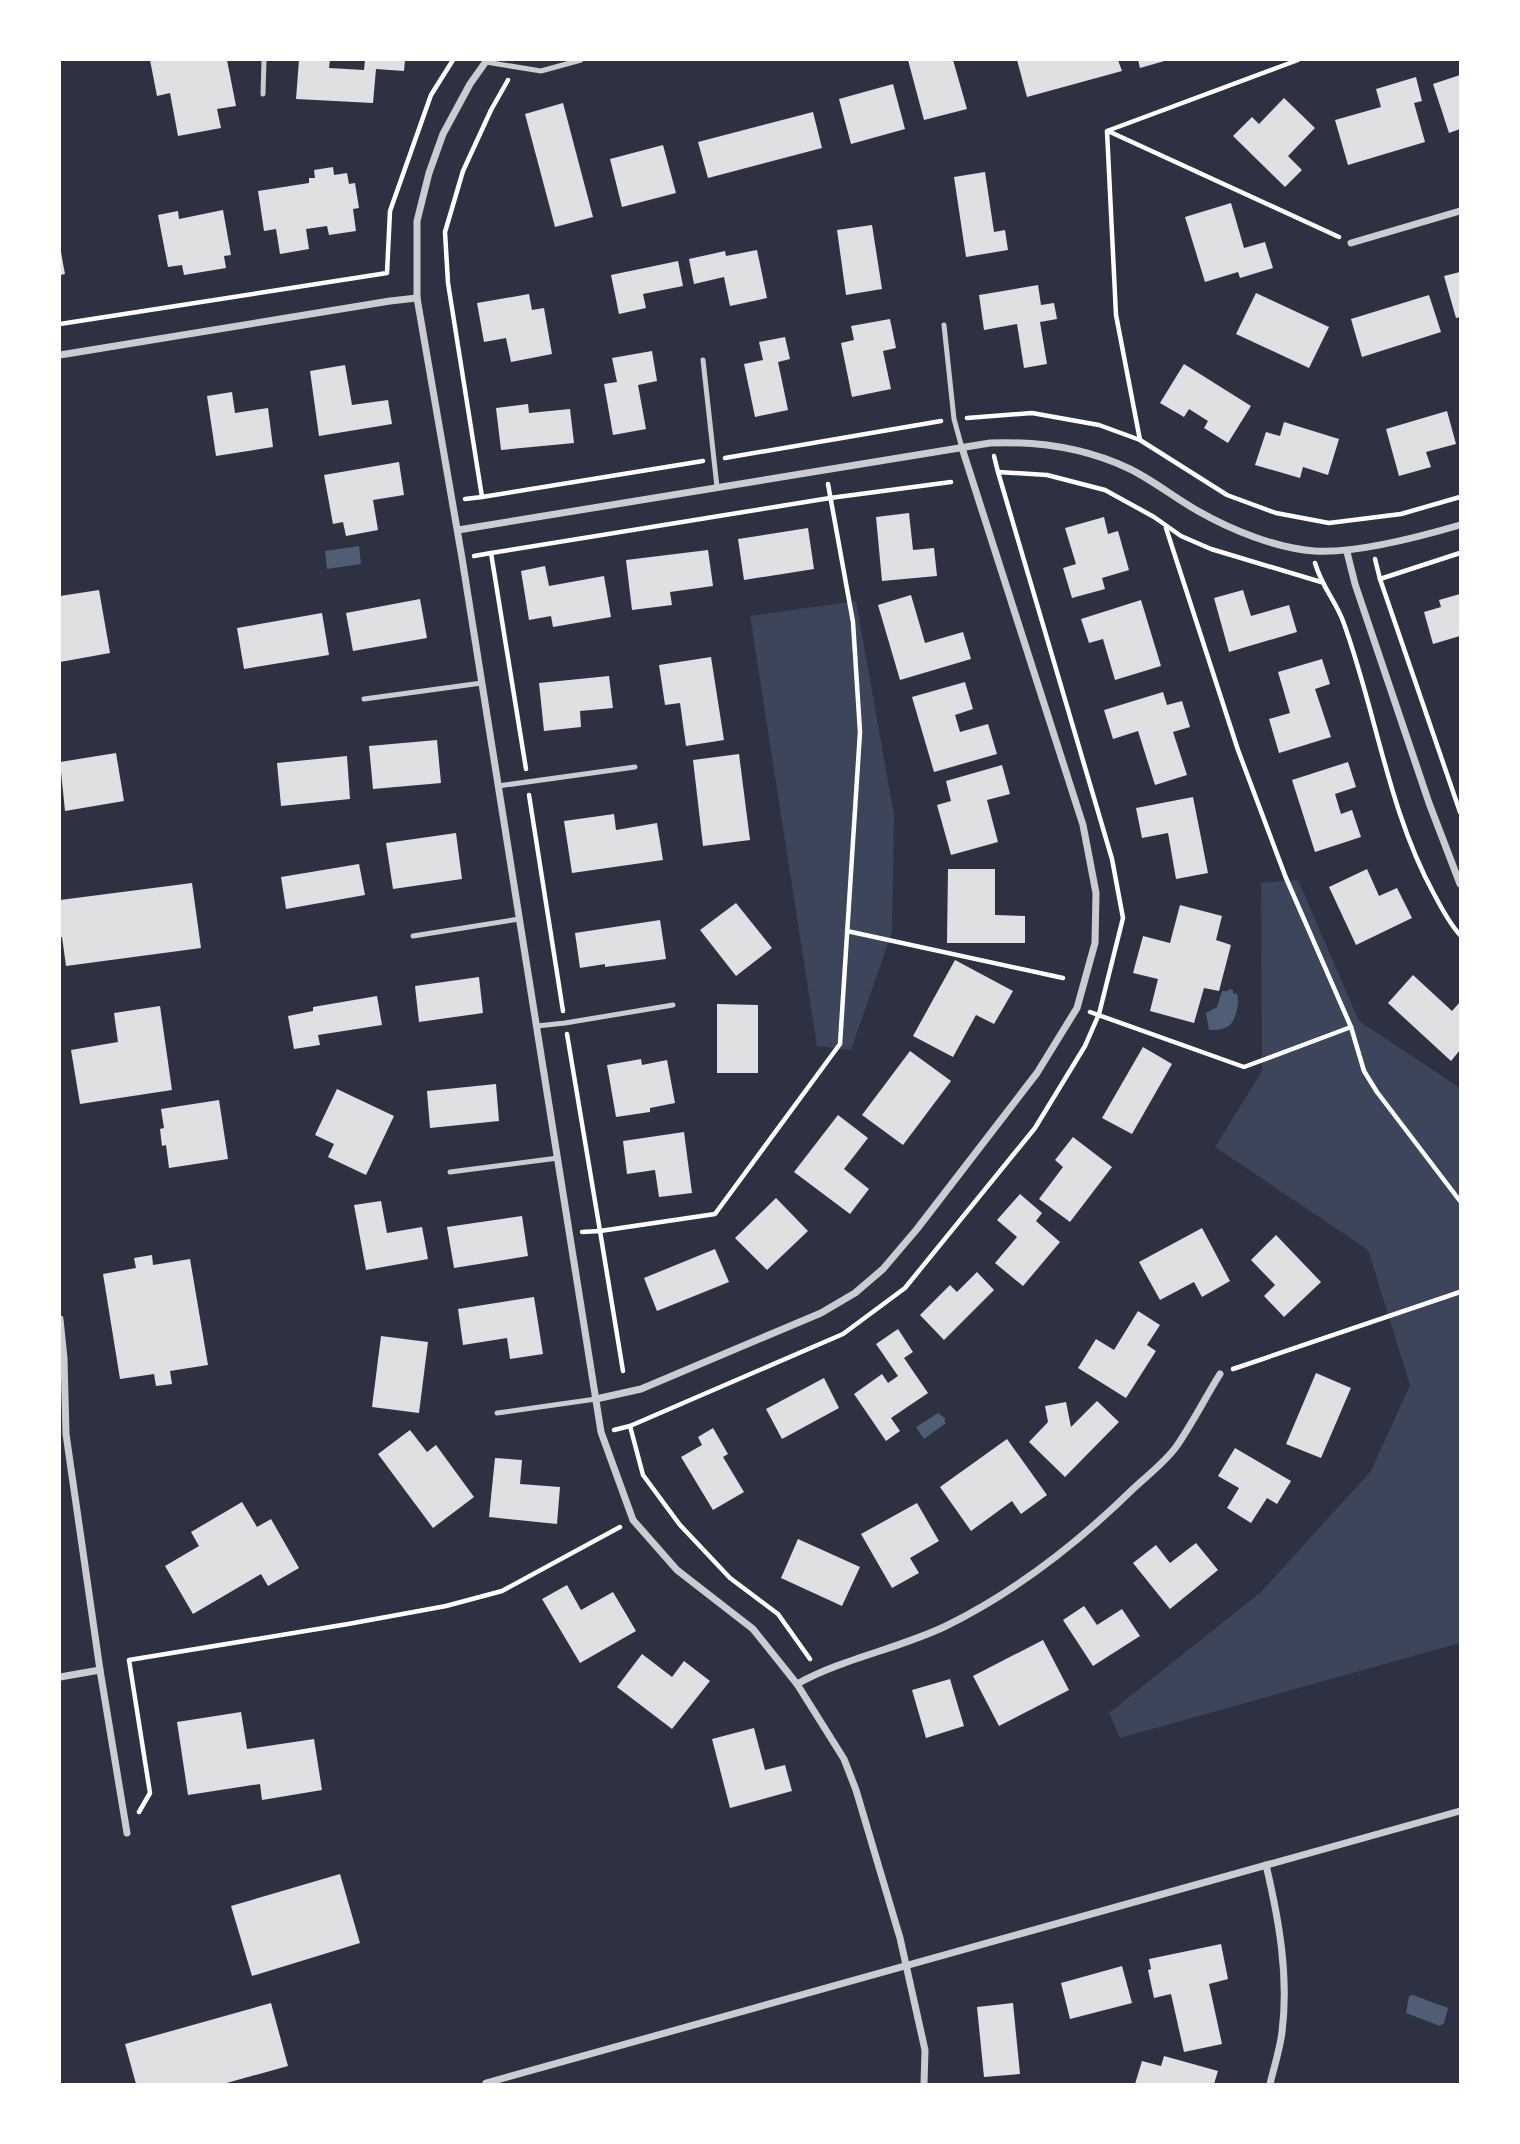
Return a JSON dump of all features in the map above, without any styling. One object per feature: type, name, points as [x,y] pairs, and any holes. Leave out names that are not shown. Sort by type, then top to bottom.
[{"type":"street","points":[[486,61],[470,84],[443,134],[429,173],[416,221],[417,298],[458,530],[604,1441],[633,1520],[677,1570],[753,1629],[797,1684],[844,1759],[856,1790],[906,1966],[925,2050],[924,2084]]},
{"type":"street","points":[[1351,243],[1461,211]]},
{"type":"street","points":[[60,355],[417,298]]},
{"type":"street","points":[[458,530],[990,443],[1016,442],[1052,445],[1085,452],[1129,468],[1200,513],[1274,543],[1312,551],[1347,552],[1461,525]]},
{"type":"street","points":[[596,1399],[641,1389],[821,1313],[855,1293],[883,1269],[917,1229],[1037,1073],[1077,1009],[1095,943],[1096,893],[1083,825],[962,448]]},
{"type":"street","points":[[1347,552],[1355,584],[1429,803],[1461,884]]},
{"type":"street","points":[[60,1319],[66,1434],[127,1833]]},
{"type":"street","points":[[797,1684],[821,1671],[945,1627],[991,1602],[1041,1569],[1084,1536],[1175,1448],[1220,1374]]},
{"type":"street","points":[[60,1677],[100,1670]]},
{"type":"street","points":[[486,2083],[1461,1811]]},
{"type":"street","points":[[1266,1866],[1282,1947],[1285,1997],[1282,2034],[1270,2084]]},
{"type":"lane","points":[[263,94],[264,60]]},
{"type":"lane","points":[[486,61],[541,71],[581,60]]},
{"type":"lane","points":[[944,325],[954,419],[962,448]]},
{"type":"lane","points":[[703,360],[717,487]]},
{"type":"lane","points":[[364,699],[482,683]]},
{"type":"lane","points":[[498,786],[635,766]]},
{"type":"lane","points":[[413,936],[519,919]]},
{"type":"lane","points":[[537,1026],[673,1005]]},
{"type":"lane","points":[[450,1172],[559,1158]]},
{"type":"lane","points":[[497,1413],[596,1399]]},
{"type":"path","points":[[60,324],[387,273],[390,211],[431,95],[453,60]]},
{"type":"path","points":[[1107,131],[1298,60]]},
{"type":"path","points":[[508,80],[463,171],[445,232],[448,283],[482,497],[954,419],[1032,413],[1099,425],[1140,440],[1227,495],[1276,513],[1329,523],[1401,514],[1461,497]]},
{"type":"path","points":[[1107,131],[1351,243]]},
{"type":"path","points":[[1107,131],[1116,315],[1140,440]]},
{"type":"path","points":[[810,1659],[778,1614],[730,1578],[680,1525],[643,1475],[630,1426],[844,1334],[905,1288],[1035,1128],[1085,1046],[1099,1014],[1123,918],[1119,895],[1101,816],[999,472],[1046,475],[1105,490],[1154,517],[1166,527],[1211,549],[1321,582],[1342,618],[1402,818],[1421,870],[1451,925],[1461,934]]},
{"type":"path","points":[[623,1371],[491,553],[830,498],[951,482]]},
{"type":"path","points":[[600,1231],[715,1214],[840,1044],[860,732],[853,622],[830,498]]},
{"type":"path","points":[[1166,527],[1243,763],[1286,878],[1351,1027],[1364,1071],[1377,1092],[1461,1201]]},
{"type":"path","points":[[1461,553],[1380,579],[1461,812]]},
{"type":"path","points":[[847,930],[1063,978]]},
{"type":"path","points":[[1077,1009],[1099,1014],[1244,1067],[1351,1027]]},
{"type":"path","points":[[1220,1374],[1461,1292]]},
{"type":"path","points":[[127,1833],[150,1793],[129,1660],[446,1606],[502,1591],[633,1520]]},
{"type":"shaded area","points":[[359,546],[361,564],[327,569],[325,551]]},
{"type":"shaded area","points":[[856,601],[894,815],[892,932],[851,1050],[817,1046],[750,616]]},
{"type":"shaded area","points":[[1298,880],[1359,1021],[1460,1088],[1460,1643],[1120,1738],[1109,1713],[1261,1592],[1371,1471],[1410,1385],[1368,1250],[1215,1147],[1262,1071],[1261,883]]},
{"type":"shaded area","points":[[1229,989],[1237,994],[1238,998],[1233,1021],[1225,1028],[1209,1030],[1206,1013],[1217,1007],[1222,991]]},
{"type":"shaded area","points":[[938,1413],[946,1419],[946,1423],[924,1439],[916,1427]]},
{"type":"shaded area","points":[[1413,1995],[1448,2008],[1444,2023],[1440,2026],[1406,2013],[1409,1996]]},
{"type":"building","points":[[150,60],[227,60],[236,106],[217,109],[221,128],[178,136],[170,93],[157,96]]},
{"type":"building","points":[[299,60],[330,60],[329,68],[364,70],[365,60],[405,60],[404,71],[376,69],[373,103],[296,99]]},
{"type":"building","points":[[908,60],[953,60],[967,109],[924,120]]},
{"type":"building","points":[[1017,60],[1118,60],[1122,71],[1027,97]]},
{"type":"building","points":[[1138,60],[1168,60],[1140,68]]},
{"type":"building","points":[[1460,75],[1460,129],[1449,133],[1433,84]]},
{"type":"building","points":[[1416,77],[1422,101],[1414,103],[1425,142],[1348,165],[1335,120],[1381,107],[1376,89]]},
{"type":"building","points":[[893,84],[905,129],[851,144],[839,99]]},
{"type":"building","points":[[1284,98],[1315,128],[1288,156],[1302,170],[1285,187],[1233,136],[1252,117],[1259,124]]},
{"type":"building","points":[[563,103],[593,217],[555,227],[525,114]]},
{"type":"building","points":[[813,112],[822,148],[708,178],[698,142]]},
{"type":"building","points":[[663,145],[676,193],[622,207],[610,159]]},
{"type":"building","points":[[333,167],[334,175],[347,173],[349,184],[355,183],[359,208],[353,209],[356,231],[329,235],[327,226],[306,229],[309,249],[280,254],[276,229],[264,231],[258,191],[309,183],[309,178],[315,178],[314,170]]},
{"type":"building","points":[[985,172],[994,232],[1005,230],[1008,250],[966,257],[954,177]]},
{"type":"building","points":[[1231,203],[1244,248],[1265,242],[1273,268],[1240,278],[1238,272],[1205,282],[1185,217]]},
{"type":"building","points":[[223,210],[231,255],[224,256],[226,268],[184,275],[182,265],[168,267],[158,215],[178,211],[179,219]]},
{"type":"building","points":[[872,225],[882,289],[846,295],[837,230]]},
{"type":"building","points":[[60,247],[65,274],[60,275]]},
{"type":"building","points":[[757,250],[767,298],[730,306],[724,277],[694,284],[689,259],[725,251],[726,256]]},
{"type":"building","points":[[678,261],[683,286],[643,294],[646,308],[619,314],[611,275]]},
{"type":"building","points":[[1460,272],[1460,317],[1456,318],[1444,276]]},
{"type":"building","points":[[1038,285],[1041,305],[1054,303],[1057,319],[1040,322],[1047,364],[1024,368],[1017,324],[984,330],[979,295]]},
{"type":"building","points":[[1256,293],[1329,327],[1309,368],[1236,334]]},
{"type":"building","points":[[529,294],[532,310],[544,308],[552,354],[511,362],[506,338],[484,342],[477,303]]},
{"type":"building","points":[[1429,295],[1441,332],[1362,357],[1351,319]]},
{"type":"building","points":[[890,319],[896,348],[883,351],[891,389],[852,397],[841,343],[854,340],[851,326]]},
{"type":"building","points":[[785,337],[790,359],[778,362],[788,410],[755,417],[744,364],[763,360],[759,342]]},
{"type":"building","points":[[652,351],[657,381],[638,385],[646,429],[613,435],[604,384],[617,382],[612,358]]},
{"type":"building","points":[[1184,364],[1251,406],[1228,443],[1204,428],[1208,421],[1189,409],[1184,417],[1160,403]]},
{"type":"building","points":[[345,365],[352,405],[388,400],[392,424],[319,436],[310,371]]},
{"type":"building","points":[[232,392],[235,413],[268,408],[273,447],[216,456],[207,396]]},
{"type":"building","points":[[528,404],[529,413],[570,409],[574,443],[501,450],[496,408]]},
{"type":"building","points":[[1447,411],[1456,444],[1426,452],[1431,467],[1399,476],[1386,429]]},
{"type":"building","points":[[1284,422],[1339,439],[1328,475],[1303,467],[1300,478],[1255,465],[1266,432],[1280,436]]},
{"type":"building","points":[[399,462],[404,495],[373,500],[378,530],[346,536],[343,522],[333,524],[324,475]]},
{"type":"building","points":[[909,513],[913,550],[934,548],[937,576],[882,581],[876,517]]},
{"type":"building","points":[[1104,517],[1108,534],[1118,531],[1129,570],[1102,578],[1105,589],[1072,598],[1063,568],[1076,564],[1065,528]]},
{"type":"building","points":[[808,528],[814,569],[744,580],[738,539]]},
{"type":"building","points":[[708,550],[713,586],[670,592],[672,605],[632,610],[626,560]]},
{"type":"building","points":[[545,566],[549,586],[604,576],[611,617],[553,627],[551,616],[529,620],[521,571]]},
{"type":"building","points":[[99,590],[110,653],[60,662],[60,596]]},
{"type":"building","points":[[1243,590],[1251,616],[1289,605],[1297,632],[1229,652],[1214,598]]},
{"type":"building","points":[[1460,594],[1460,636],[1433,644],[1424,612],[1441,607],[1439,600]]},
{"type":"building","points":[[911,595],[925,643],[963,632],[971,659],[900,680],[878,605]]},
{"type":"building","points":[[420,599],[427,638],[353,651],[346,613]]},
{"type":"building","points":[[1141,600],[1161,666],[1115,680],[1103,639],[1089,643],[1081,619]]},
{"type":"building","points":[[322,613],[329,655],[244,669],[237,628]]},
{"type":"building","points":[[711,657],[724,740],[686,746],[680,703],[665,705],[659,665]]},
{"type":"building","points":[[1322,659],[1330,684],[1315,689],[1331,737],[1279,753],[1269,719],[1290,713],[1278,672]]},
{"type":"building","points":[[609,676],[613,708],[580,711],[581,727],[544,731],[539,683]]},
{"type":"building","points":[[965,682],[973,709],[955,715],[960,732],[988,724],[997,754],[934,772],[912,697]]},
{"type":"building","points":[[1163,692],[1167,705],[1182,701],[1190,727],[1173,732],[1187,775],[1155,785],[1138,731],[1113,739],[1104,710]]},
{"type":"building","points":[[437,740],[441,783],[373,789],[369,746]]},
{"type":"building","points":[[116,753],[124,801],[65,811],[60,762]]},
{"type":"building","points":[[739,754],[750,840],[703,846],[693,760]]},
{"type":"building","points":[[347,756],[350,799],[281,806],[277,763]]},
{"type":"building","points":[[1348,762],[1356,787],[1335,794],[1341,814],[1352,810],[1361,837],[1315,852],[1292,780]]},
{"type":"building","points":[[1002,765],[1010,794],[987,800],[998,842],[951,855],[937,805],[951,801],[946,781]]},
{"type":"building","points":[[1193,797],[1208,873],[1176,879],[1168,833],[1142,838],[1136,808]]},
{"type":"building","points":[[614,814],[616,830],[657,823],[663,860],[572,873],[564,821]]},
{"type":"building","points":[[456,833],[462,879],[393,889],[386,843]]},
{"type":"building","points":[[359,864],[365,895],[286,909],[281,877]]},
{"type":"building","points":[[948,869],[995,869],[995,915],[1025,916],[1025,943],[947,943]]},
{"type":"building","points":[[1367,869],[1379,896],[1397,888],[1412,918],[1356,945],[1329,887]]},
{"type":"building","points":[[192,883],[201,948],[66,966],[60,937],[60,900]]},
{"type":"building","points":[[736,903],[772,948],[736,976],[700,930]]},
{"type":"building","points":[[1180,905],[1222,916],[1216,940],[1231,945],[1219,991],[1204,988],[1194,1023],[1150,1011],[1158,979],[1133,973],[1143,936],[1170,943]]},
{"type":"building","points":[[660,920],[666,959],[580,968],[575,933]]},
{"type":"building","points":[[955,960],[1013,991],[994,1024],[976,1015],[953,1057],[913,1036]]},
{"type":"building","points":[[1413,975],[1452,1011],[1460,1002],[1460,1050],[1451,1061],[1388,1003]]},
{"type":"building","points":[[479,977],[483,1013],[419,1022],[415,986]]},
{"type":"building","points":[[377,996],[382,1025],[318,1035],[320,1045],[294,1049],[288,1016],[313,1011],[313,1007]]},
{"type":"building","points":[[717,1004],[758,1005],[758,1073],[717,1073]]},
{"type":"building","points":[[160,1006],[172,1090],[80,1104],[71,1050],[118,1042],[114,1013]]},
{"type":"building","points":[[1143,1047],[1172,1064],[1132,1134],[1102,1118]]},
{"type":"building","points":[[910,1051],[951,1081],[903,1145],[862,1115]]},
{"type":"building","points":[[641,1059],[642,1065],[667,1060],[675,1103],[650,1108],[650,1112],[616,1117],[607,1065]]},
{"type":"building","points":[[496,1084],[499,1121],[430,1128],[427,1091]]},
{"type":"building","points":[[337,1089],[394,1116],[366,1175],[328,1157],[334,1144],[315,1135]]},
{"type":"building","points":[[219,1100],[228,1159],[169,1168],[166,1145],[162,1146],[160,1129],[164,1128],[161,1109]]},
{"type":"building","points":[[838,1115],[868,1138],[844,1169],[869,1189],[850,1214],[794,1172]]},
{"type":"building","points":[[684,1132],[692,1193],[659,1197],[655,1170],[627,1174],[623,1141]]},
{"type":"building","points":[[1073,1137],[1112,1167],[1070,1222],[1039,1199],[1063,1167],[1055,1160]]},
{"type":"building","points":[[1020,1194],[1042,1213],[1036,1221],[1060,1242],[1023,1286],[995,1263],[1017,1237],[997,1220]]},
{"type":"building","points":[[776,1198],[808,1231],[767,1270],[735,1238]]},
{"type":"building","points":[[381,1201],[387,1233],[422,1227],[428,1259],[366,1270],[354,1205]]},
{"type":"building","points":[[522,1216],[528,1256],[454,1268],[447,1227]]},
{"type":"building","points":[[1202,1228],[1230,1281],[1202,1297],[1194,1282],[1160,1300],[1139,1262]]},
{"type":"building","points":[[1276,1235],[1321,1282],[1284,1317],[1264,1296],[1275,1285],[1251,1260]]},
{"type":"building","points":[[715,1249],[729,1282],[657,1311],[644,1278]]},
{"type":"building","points":[[152,1255],[153,1265],[190,1259],[208,1365],[170,1371],[172,1384],[156,1386],[154,1374],[120,1379],[103,1274],[136,1268],[134,1258]]},
{"type":"building","points":[[977,1272],[994,1290],[944,1340],[920,1315],[950,1285],[957,1292]]},
{"type":"building","points":[[534,1297],[543,1354],[510,1359],[507,1338],[463,1345],[458,1309]]},
{"type":"building","points":[[1138,1311],[1160,1325],[1147,1345],[1156,1351],[1126,1398],[1078,1368],[1096,1339],[1114,1350]]},
{"type":"building","points":[[898,1329],[913,1352],[904,1358],[928,1393],[891,1418],[900,1431],[886,1441],[854,1394],[882,1374],[888,1383],[898,1376],[876,1344]]},
{"type":"building","points":[[381,1336],[428,1342],[419,1413],[372,1407]]},
{"type":"building","points":[[1316,1373],[1351,1388],[1321,1458],[1286,1444]]},
{"type":"building","points":[[824,1378],[839,1408],[782,1439],[766,1409]]},
{"type":"building","points":[[1097,1401],[1119,1422],[1065,1477],[1029,1442],[1048,1422],[1045,1406],[1066,1402],[1071,1427]]},
{"type":"building","points":[[713,1428],[728,1454],[723,1457],[744,1492],[713,1510],[681,1457],[702,1445],[698,1437]]},
{"type":"building","points":[[410,1430],[427,1452],[436,1445],[474,1497],[433,1528],[378,1454]]},
{"type":"building","points":[[1007,1439],[1047,1495],[1021,1514],[1012,1501],[971,1531],[940,1487]]},
{"type":"building","points":[[1235,1448],[1291,1481],[1277,1504],[1267,1498],[1251,1523],[1227,1508],[1239,1488],[1218,1476]]},
{"type":"building","points":[[495,1458],[522,1460],[520,1484],[560,1487],[557,1524],[489,1517]]},
{"type":"building","points":[[242,1502],[257,1527],[271,1519],[299,1568],[268,1586],[261,1574],[193,1614],[165,1566],[199,1546],[191,1532]]},
{"type":"building","points":[[917,1503],[939,1541],[910,1558],[919,1573],[892,1588],[861,1534]]},
{"type":"building","points":[[798,1539],[860,1567],[842,1606],[781,1578]]},
{"type":"building","points":[[1196,1543],[1218,1570],[1170,1609],[1133,1563],[1156,1545],[1170,1563]]},
{"type":"building","points":[[567,1585],[581,1610],[613,1592],[636,1631],[580,1663],[542,1599]]},
{"type":"building","points":[[1084,1606],[1097,1625],[1122,1609],[1140,1636],[1093,1666],[1063,1620]]},
{"type":"building","points":[[1043,1640],[1069,1690],[999,1726],[973,1676]]},
{"type":"building","points":[[642,1654],[672,1677],[684,1661],[710,1681],[672,1729],[617,1687]]},
{"type":"building","points":[[950,1679],[964,1726],[926,1738],[912,1690]]},
{"type":"building","points":[[241,1712],[247,1749],[314,1739],[322,1790],[262,1800],[260,1784],[188,1795],[177,1722]]},
{"type":"building","points":[[754,1728],[765,1770],[785,1765],[792,1791],[730,1808],[712,1739]]},
{"type":"building","points":[[340,1874],[360,1943],[252,1976],[231,1906]]},
{"type":"building","points":[[1221,1944],[1228,1979],[1209,1984],[1222,2044],[1184,2052],[1171,1994],[1154,1998],[1148,1970],[1151,1969],[1149,1959]]},
{"type":"building","points":[[1122,1966],[1132,2003],[1070,2019],[1061,1983]]},
{"type":"building","points":[[271,2003],[288,2066],[223,2084],[136,2084],[125,2044]]},
{"type":"building","points":[[1013,2003],[1020,2074],[984,2077],[977,2007]]},
{"type":"building","points":[[1164,2056],[1218,2071],[1214,2084],[1135,2084],[1142,2061],[1161,2066]]}]
